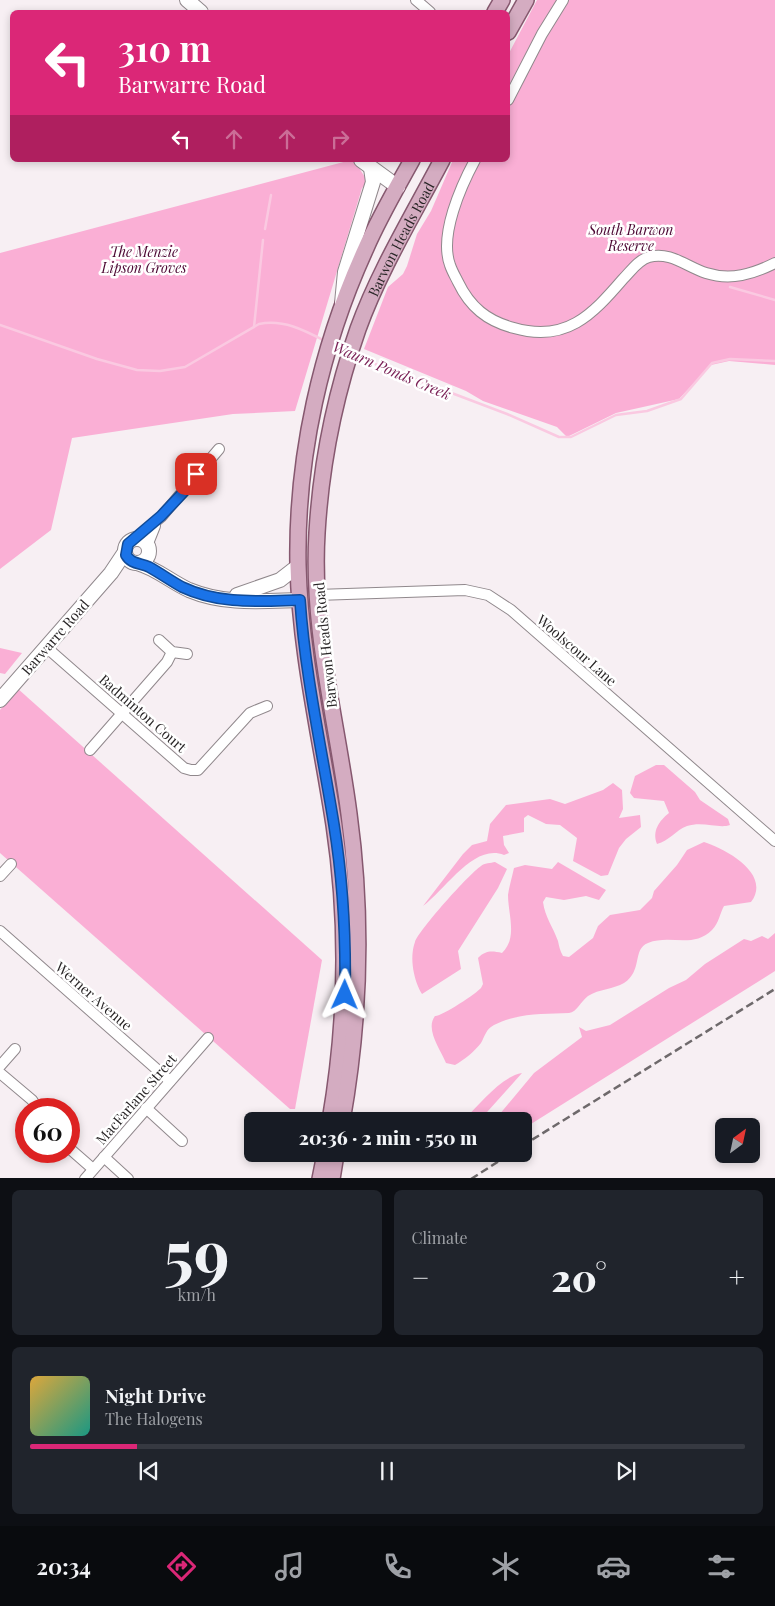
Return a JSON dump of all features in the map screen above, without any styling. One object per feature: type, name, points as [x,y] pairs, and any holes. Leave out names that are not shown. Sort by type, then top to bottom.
[{"type":"main road","points":[[510,28],[526,0]]},
{"type":"main road","name":"Barwon Heads Road","points":[[331,1112],[344,1004],[344,916],[334,826],[304,649],[298,566],[300,500],[308,436],[324,368],[340,315],[365,248],[411,162]]},
{"type":"main road","name":"Barwon Heads Road","points":[[343,1112],[356,1010],[359,957],[358,899],[349,814],[322,654],[317,595],[317,535],[324,457],[358,329],[441,162]]},
{"type":"main road","points":[[400,183],[423,196]]},
{"type":"main road","points":[[300,595],[317,595]]},
{"type":"main road","points":[[320,1178],[323,1162]]},
{"type":"main road","points":[[332,1178],[335,1162]]},
{"type":"street","points":[[187,0],[199,10]]},
{"type":"street","points":[[416,0],[428,10]]},
{"type":"street","points":[[510,96],[542,34],[563,0]]},
{"type":"street","points":[[474,162],[452,212],[448,239],[449,263],[465,296],[478,312],[506,326],[522,330],[550,332],[588,317],[605,302],[636,265],[647,258],[659,255],[674,258],[707,273],[724,276],[744,276],[775,262]]},
{"type":"street","points":[[369,163],[400,183]]},
{"type":"street","points":[[340,315],[343,279],[372,187],[373,177],[369,163]]},
{"type":"street","points":[[132,559],[146,559],[143,546],[161,516],[219,450]]},
{"type":"street","points":[[176,584],[143,546],[128,544],[132,559],[176,584],[200,594],[232,601],[300,595]]},
{"type":"street","name":"Barwarre Road","points":[[0,700],[111,573],[132,559]]},
{"type":"street","points":[[237,594],[280,580],[298,566]]},
{"type":"street","name":"Woolscour Lane","points":[[317,595],[454,589],[488,595],[510,610],[775,841]]},
{"type":"street","points":[[200,594],[300,595]]},
{"type":"street","points":[[159,640],[172,652],[187,654]]},
{"type":"street","name":"Badminton Court","points":[[46,647],[184,768],[191,770],[198,770],[250,713],[267,706]]},
{"type":"street","points":[[90,750],[167,662],[172,652]]},
{"type":"street","points":[[0,876],[11,864]]},
{"type":"street","name":"Werner Avenue","points":[[0,931],[170,1081]]},
{"type":"street","name":"MacFarlane Street","points":[[85,1178],[208,1038]]},
{"type":"street","points":[[0,1066],[15,1049]]},
{"type":"street","points":[[0,1073],[30,1098]]},
{"type":"street","points":[[146,1108],[182,1140]]},
{"type":"street","points":[[104,1157],[128,1178]]},
{"type":"street","points":[[80,1158],[93,1169]]},
{"type":"green space","name":"South Barwon Reserve","points":[[537,0],[775,0],[775,365],[729,361],[711,365],[679,399],[616,413],[567,437],[557,427],[483,401],[466,391],[364,349],[388,287],[403,274],[417,234],[431,211],[452,162],[510,162],[510,51]]},
{"type":"green space","name":"The Menzie Lipson Groves","points":[[343,162],[355,162],[368,182],[362,188],[295,411],[233,414],[72,438],[51,530],[0,569],[0,253]]},
{"type":"green space","points":[[0,648],[22,653],[5,674],[0,673]]},
{"type":"green space","points":[[17,688],[322,960],[295,1109],[290,1109],[0,853],[0,710]]},
{"type":"green space","points":[[656,765],[664,765],[695,792],[700,800],[728,819],[730,825],[699,824],[687,826],[657,844],[655,835],[657,827],[669,813],[664,801],[634,798],[630,793],[635,776]]},
{"type":"green space","points":[[613,783],[622,790],[623,809],[619,818],[640,815],[641,827],[626,839],[619,848],[608,875],[601,876],[573,861],[577,838],[560,825],[546,824],[528,815],[524,818],[524,832],[503,836],[504,845],[509,853],[504,855],[493,853],[471,861],[423,906],[463,854],[472,845],[487,841],[490,824],[506,805],[550,799],[565,804],[603,790]]},
{"type":"green space","points":[[704,842],[724,850],[744,864],[756,882],[756,892],[751,902],[724,906],[718,921],[705,936],[689,940],[656,941],[643,946],[638,955],[634,973],[630,978],[620,985],[588,996],[572,1012],[531,1015],[503,1021],[489,1029],[481,1043],[466,1058],[455,1065],[446,1063],[434,1039],[432,1021],[435,1016],[451,1009],[481,988],[483,984],[478,958],[489,952],[502,953],[507,947],[511,933],[508,895],[514,868],[525,865],[552,869],[558,862],[606,890],[599,900],[586,896],[564,900],[546,897],[543,902],[545,912],[562,954],[569,957],[593,938],[598,926],[610,915],[640,910],[652,898],[654,891],[677,865],[687,850]]},
{"type":"green space","points":[[495,862],[507,869],[498,888],[458,951],[461,969],[422,994],[412,962],[413,948],[418,936],[475,871],[484,864]]},
{"type":"green space","points":[[775,933],[775,971],[532,1123],[532,1112],[502,1112],[534,1073],[582,1037],[579,1027],[586,1031],[610,1025],[669,988],[686,980],[705,964],[744,939],[751,941],[762,936],[768,939]]},
{"type":"green space","points":[[522,1073],[487,1112],[471,1112],[498,1086]]},
{"type":"waterway","points":[[265,229],[271,195]]},
{"type":"waterway","points":[[254,327],[263,240]]},
{"type":"waterway","points":[[730,287],[775,300]]},
{"type":"waterway","name":"Waurn Ponds Creek","points":[[0,325],[97,359],[137,370],[160,371],[185,367],[259,324],[276,323],[293,326],[325,341]]},
{"type":"waterway","name":"Waurn Ponds Creek","points":[[334,346],[345,351]]},
{"type":"waterway","name":"Waurn Ponds Creek","points":[[354,356],[507,414],[559,437],[571,437],[616,415],[647,411],[681,399],[712,363],[730,359],[775,361]]},
{"type":"railway","points":[[532,1140],[775,989]]},
{"type":"railway","points":[[473,1178],[498,1162]]},
{"type":"route","points":[[196,474],[193,482],[161,516],[145,532],[128,544],[126,555],[130,561],[150,568],[182,587],[218,599],[228,601],[300,600],[304,649],[334,826],[344,908],[345,995]]}]
